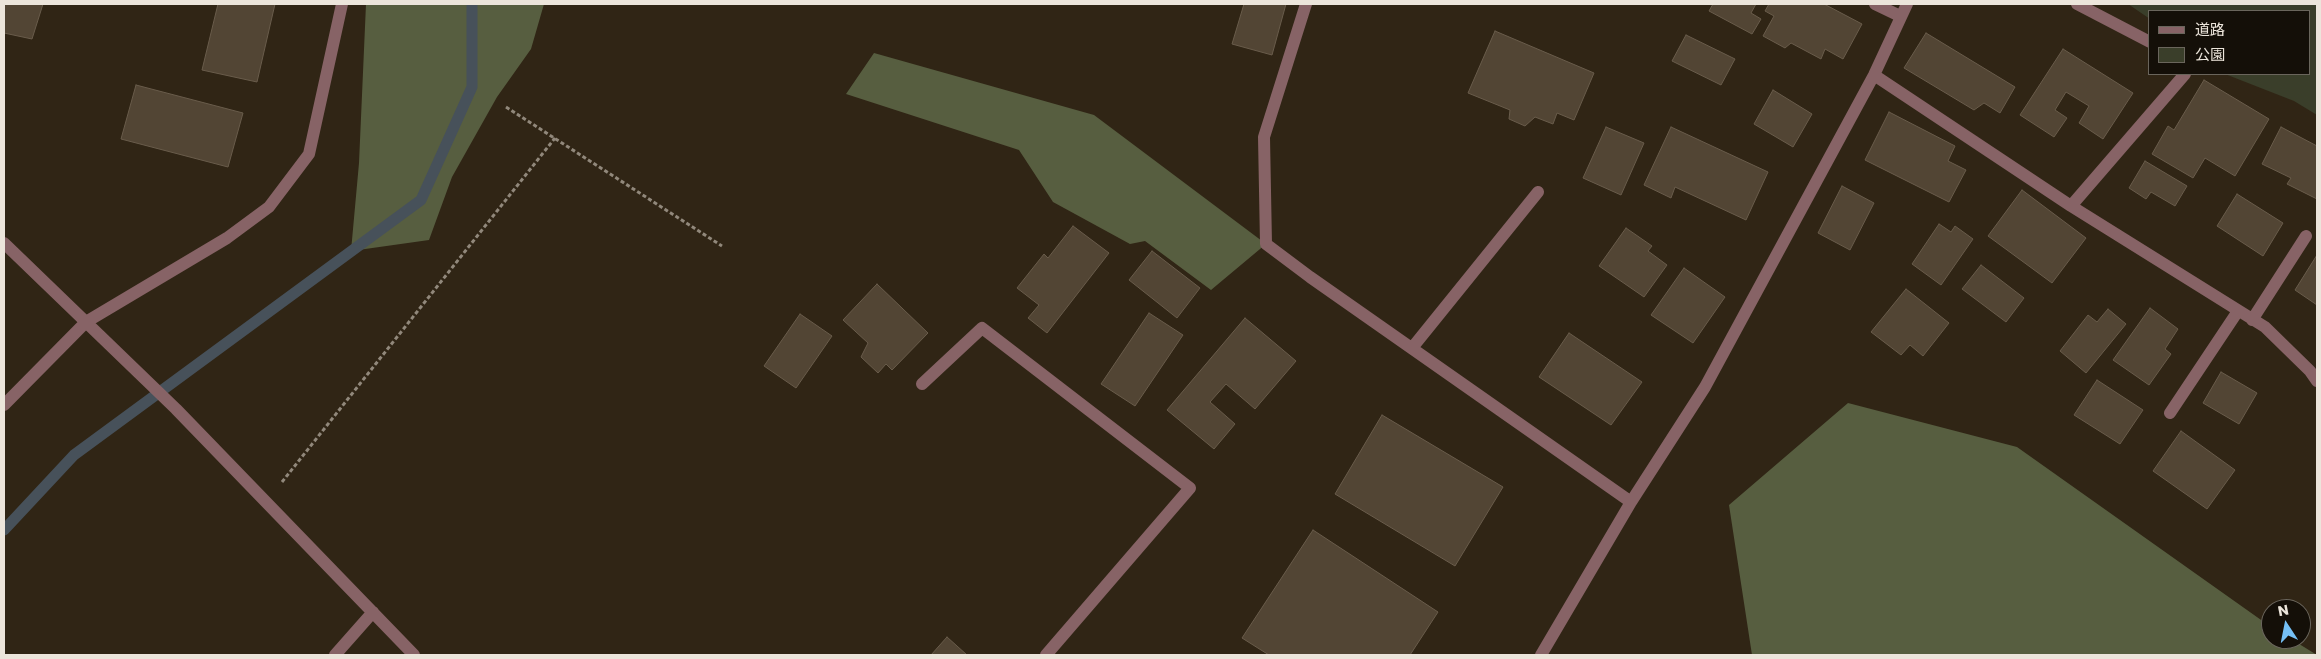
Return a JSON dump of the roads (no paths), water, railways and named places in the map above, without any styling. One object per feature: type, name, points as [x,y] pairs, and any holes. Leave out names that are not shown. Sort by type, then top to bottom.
[{"type":"street","points":[[4,405],[86,322],[226,238],[269,207],[310,154],[342,4]]},
{"type":"street","points":[[1306,4],[1264,137],[1266,244],[1631,502]]},
{"type":"street","points":[[1875,4],[1900,16]]},
{"type":"street","points":[[1541,655],[1631,502],[1705,387],[1874,75],[1906,4]]},
{"type":"street","points":[[2077,4],[2148,41]]},
{"type":"street","points":[[1874,75],[2071,206],[2264,327],[2310,371],[2317,381]]},
{"type":"street","points":[[2071,206],[2184,75]]},
{"type":"street","points":[[1412,348],[1538,192]]},
{"type":"street","points":[[2252,320],[2306,236]]},
{"type":"street","points":[[4,243],[176,409],[414,655]]},
{"type":"street","points":[[2170,413],[2238,311]]},
{"type":"street","points":[[922,384],[982,328],[1190,488],[1046,655]]},
{"type":"street","points":[[335,655],[373,612]]},
{"type":"waterway","points":[[4,530],[74,455],[421,200],[472,87],[472,4]]}]
